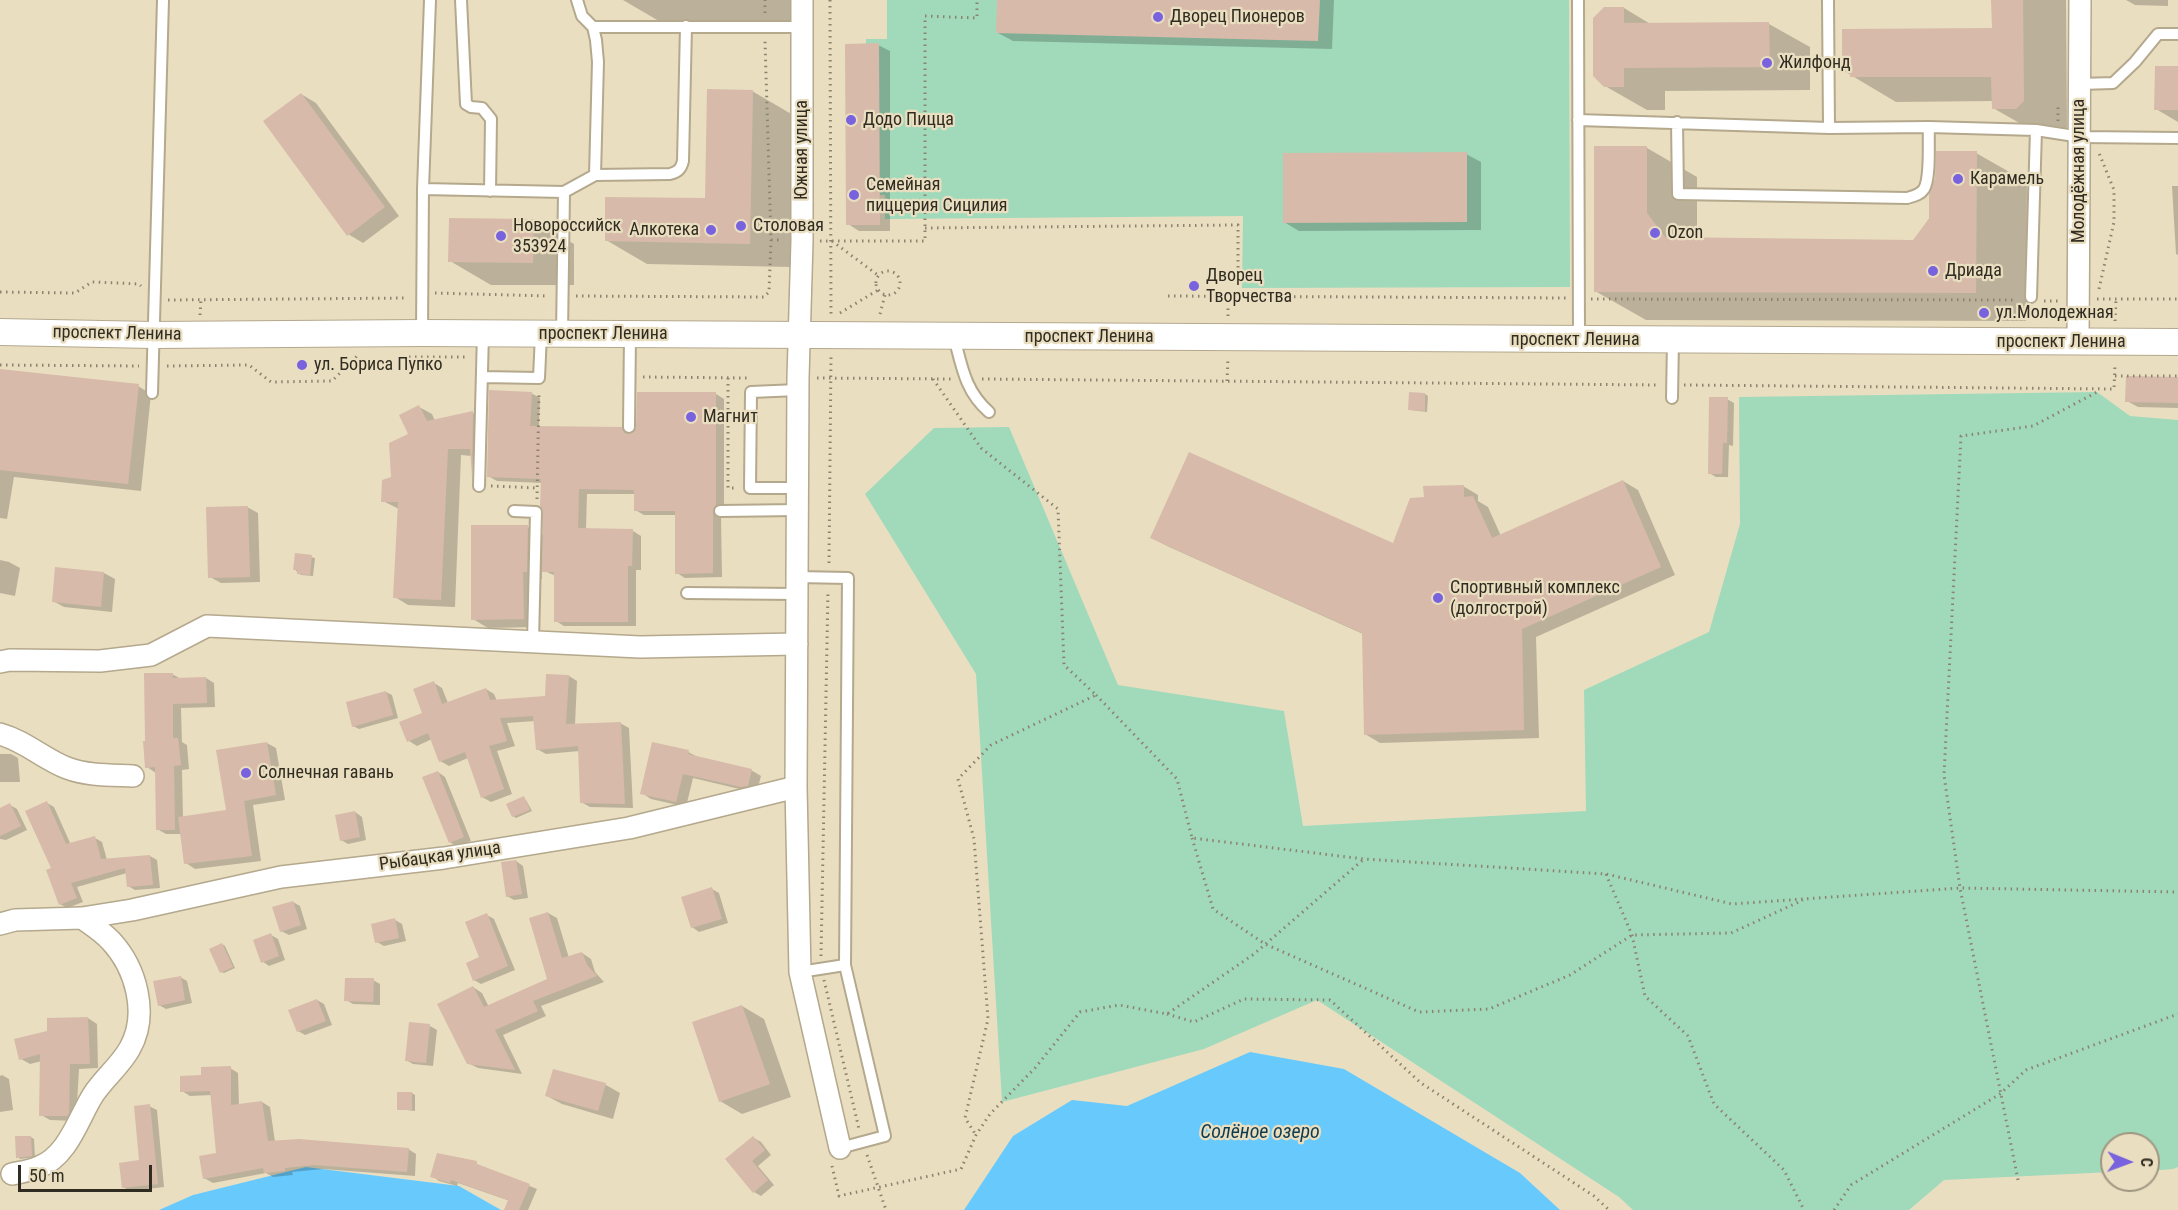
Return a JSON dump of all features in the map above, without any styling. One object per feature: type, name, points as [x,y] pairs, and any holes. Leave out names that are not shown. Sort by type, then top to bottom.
[{"type":"street","name":"Южная улица","points":[[802,0],[802,241],[798,390],[796,787],[811,970],[840,1148]]},
{"type":"street","name":"Молодёжная улица","points":[[2078,343],[2087,137],[2080,84],[2080,0]]},
{"type":"street","name":"проспект Ленина","points":[[0,332],[153,335],[422,333],[483,345],[551,334],[2178,342]]},
{"type":"street","points":[[0,662],[10,660],[100,661],[151,655],[207,626],[640,647],[797,644]]},
{"type":"street","points":[[0,734],[11,737],[68,768],[97,774],[133,776]]},
{"type":"street","name":"Рыбацкая улица","points":[[0,924],[15,920],[82,918],[132,910],[281,877],[444,858],[629,828],[796,787]]},
{"type":"street","points":[[12,1174],[40,1167],[61,1151],[100,1084],[130,1049],[139,1028],[140,1008],[136,987],[126,960],[111,940],[82,918]]},
{"type":"lane","points":[[152,393],[163,0]]},
{"type":"lane","points":[[422,333],[423,189],[430,0]]},
{"type":"lane","points":[[461,0],[466,104],[482,108],[491,119],[490,190]]},
{"type":"lane","points":[[577,0],[582,16],[593,27],[598,62],[595,175]]},
{"type":"lane","points":[[1578,0],[1579,340]]},
{"type":"lane","points":[[1828,0],[1829,128]]},
{"type":"lane","points":[[423,189],[564,192],[595,175],[676,172],[683,161],[686,26]]},
{"type":"lane","points":[[593,27],[802,27]]},
{"type":"lane","points":[[2080,84],[2113,83],[2135,62],[2158,34],[2178,34]]},
{"type":"lane","points":[[1578,120],[1829,128],[1929,127],[2036,130],[2087,137],[2178,138]]},
{"type":"lane","points":[[1677,122],[1678,194],[1907,198],[1917,196],[1924,189],[1926,179],[1929,127]]},
{"type":"lane","points":[[2032,299],[2036,130]]},
{"type":"lane","points":[[482,377],[539,378],[563,296],[564,192]]},
{"type":"lane","points":[[629,427],[630,334]]},
{"type":"lane","points":[[954,336],[966,379],[976,401],[989,412]]},
{"type":"lane","points":[[1672,398],[1673,340]]},
{"type":"lane","points":[[479,486],[483,345]]},
{"type":"lane","points":[[798,390],[751,392],[750,477],[750,488],[798,488]]},
{"type":"lane","points":[[720,511],[798,510]]},
{"type":"lane","points":[[514,511],[536,512],[533,642]]},
{"type":"lane","points":[[687,593],[797,586],[829,578],[848,578],[845,965],[885,1136],[840,1148]]},
{"type":"lane","points":[[811,970],[845,965]]},
{"type":"path","points":[[563,296],[764,297],[769,292],[771,240],[765,0]]},
{"type":"path","points":[[830,0],[831,319],[878,290]]},
{"type":"path","points":[[831,241],[925,241],[925,16],[976,18],[977,0]]},
{"type":"path","points":[[2058,96],[2058,132]]},
{"type":"path","points":[[2079,300],[2114,222],[2114,190],[2087,137]]},
{"type":"path","points":[[925,228],[1238,225],[1238,297]]},
{"type":"path","points":[[831,241],[879,276]]},
{"type":"path","points":[[890,272],[899,278],[900,286],[896,292],[885,295],[878,290],[876,283],[879,276],[890,272]]},
{"type":"path","points":[[0,292],[75,293],[92,282],[140,284],[154,300],[422,295],[548,296]]},
{"type":"path","points":[[879,317],[885,295]]},
{"type":"path","points":[[1168,296],[2178,299]]},
{"type":"path","points":[[402,356],[483,345]]},
{"type":"path","points":[[0,365],[249,365],[271,382],[332,381],[356,356],[367,356]]},
{"type":"path","points":[[831,357],[829,578],[811,970],[862,1142],[886,1210]]},
{"type":"path","points":[[831,378],[2114,389],[2115,375],[2178,376]]},
{"type":"path","points":[[641,387],[641,377],[733,378]]},
{"type":"path","points":[[536,512],[539,378]]},
{"type":"path","points":[[728,378],[728,488]]},
{"type":"path","points":[[933,379],[981,448],[1058,509],[1064,665],[1177,779],[1213,909],[1265,944],[1419,1012],[1489,1009],[1570,975],[1632,935],[1731,933],[1806,899]]},
{"type":"path","points":[[2018,1180],[1960,888],[1944,775],[1961,436],[2033,426],[2097,392]]},
{"type":"path","points":[[479,486],[537,488]]},
{"type":"path","points":[[976,1135],[965,1118],[988,1019],[974,839],[958,779],[992,745],[1096,695]]},
{"type":"path","points":[[1192,838],[1364,859],[1606,874],[1732,904],[1960,888],[2178,892]]},
{"type":"path","points":[[1167,1014],[1254,954],[1364,859]]},
{"type":"path","points":[[1606,874],[1632,935],[1645,996],[1688,1036],[1714,1104],[1784,1170],[1804,1210]]},
{"type":"path","points":[[893,1183],[962,1169],[976,1135],[990,1114],[1035,1068],[1080,1012],[1119,1005],[1167,1014],[1194,1022],[1244,999],[1330,1000],[1421,1083],[1594,1196],[1609,1210]]},
{"type":"path","points":[[1834,1210],[1851,1185],[2000,1094],[2026,1070],[2178,1014]]},
{"type":"green space","points":[[887,0],[1569,0],[1570,287],[1242,288],[1243,216],[885,219],[885,195],[866,195],[866,39],[887,39]]},
{"type":"green space","points":[[2097,392],[2130,416],[2178,420],[2178,1167],[2160,1170],[2160,1132],[2100,1132],[2100,1173],[1944,1180],[1909,1210],[1633,1210],[1619,1197],[1317,1000],[1204,1049],[1002,1102],[976,674],[865,494],[934,428],[1009,427],[1118,685],[1284,711],[1303,826],[1586,811],[1584,690],[1709,632],[1740,524],[1739,397]]},
{"type":"water","name":"Солёное озеро","points":[[1250,1052],[1344,1069],[1520,1173],[1560,1210],[964,1210],[1013,1136],[1072,1100],[1127,1106]]},
{"type":"water","points":[[306,1167],[459,1186],[501,1210],[159,1210],[193,1195]]},
{"type":"building","name":"Дворец Пионеров","points":[[997,0],[1320,0],[1318,41],[996,33]]},
{"type":"building","points":[[1991,0],[2023,0],[2024,101],[2016,109],[1992,109],[1991,77],[1850,77],[1850,72],[1842,72],[1842,29],[1992,28]]},
{"type":"building","points":[[1604,7],[1624,7],[1624,23],[1769,22],[1770,67],[1624,68],[1624,87],[1604,87],[1593,76],[1593,18]]},
{"type":"building","points":[[879,43],[880,225],[846,225],[845,44]]},
{"type":"building","points":[[2155,66],[2178,66],[2178,110],[2154,110]]},
{"type":"building","points":[[707,89],[753,90],[750,244],[605,241],[605,197],[705,198]]},
{"type":"building","points":[[301,93],[385,207],[347,236],[263,121]]},
{"type":"building","points":[[1594,146],[1647,146],[1647,213],[1665,237],[1913,240],[1929,219],[1929,195],[1935,178],[1936,151],[1977,151],[1976,293],[1594,292]]},
{"type":"building","points":[[1467,152],[1467,222],[1283,223],[1283,153]]},
{"type":"building","points":[[449,218],[534,219],[533,263],[448,262]]},
{"type":"building","points":[[0,369],[139,384],[128,484],[0,470]]},
{"type":"building","points":[[2126,376],[2178,377],[2178,403],[2125,402]]},
{"type":"building","points":[[489,390],[532,392],[530,426],[622,427],[625,433],[630,434],[636,428],[637,392],[716,392],[716,505],[713,511],[713,573],[675,574],[675,511],[634,511],[634,490],[579,489],[578,528],[633,529],[632,566],[628,566],[628,622],[554,622],[554,572],[542,572],[541,479],[487,477]]},
{"type":"building","points":[[1409,392],[1425,393],[1425,411],[1408,410]]},
{"type":"building","points":[[1709,397],[1728,397],[1727,443],[1723,443],[1722,474],[1708,474]]},
{"type":"building","points":[[419,405],[427,421],[473,411],[472,476],[470,449],[448,449],[441,600],[393,598],[398,502],[381,502],[382,480],[391,477],[389,443],[408,434],[399,415]]},
{"type":"building","name":"Спортивный комплекс (долгострой)","points":[[1189,452],[1393,543],[1410,498],[1424,497],[1423,486],[1464,485],[1464,497],[1473,496],[1492,538],[1623,480],[1661,567],[1522,629],[1524,730],[1364,735],[1362,633],[1150,538]]},
{"type":"building","points":[[248,506],[250,577],[208,578],[206,507]]},
{"type":"building","points":[[471,525],[528,525],[527,572],[523,572],[524,619],[471,620]]},
{"type":"building","points":[[295,553],[312,555],[310,575],[297,574],[297,570],[293,570]]},
{"type":"building","points":[[55,567],[104,572],[101,607],[52,602]]},
{"type":"building","points":[[144,673],[173,673],[173,678],[206,677],[207,703],[173,704],[173,738],[178,738],[181,765],[174,766],[175,830],[156,830],[155,767],[145,768]]},
{"type":"building","points":[[546,674],[569,675],[566,724],[621,722],[625,804],[580,803],[578,746],[536,750],[533,716],[500,718],[507,741],[489,746],[504,789],[481,798],[465,752],[439,762],[428,733],[407,742],[399,722],[422,713],[413,689],[434,681],[442,704],[486,688],[490,700],[545,696]]},
{"type":"building","points":[[386,691],[393,715],[352,727],[346,702]]},
{"type":"building","points":[[267,742],[276,795],[244,801],[252,856],[184,864],[178,817],[226,810],[216,750]]},
{"type":"building","points":[[652,742],[689,750],[688,754],[752,769],[748,786],[741,787],[683,774],[676,802],[640,794]]},
{"type":"building","points":[[438,771],[464,837],[449,843],[422,777]]},
{"type":"building","points":[[524,796],[530,810],[512,817],[506,804]]},
{"type":"building","points":[[47,801],[66,844],[95,836],[101,859],[150,855],[153,885],[127,887],[125,868],[71,883],[77,898],[59,905],[46,870],[51,868],[25,811]]},
{"type":"building","points":[[10,803],[21,826],[0,836],[0,808]]},
{"type":"building","points":[[355,811],[360,837],[340,841],[335,815]]},
{"type":"building","points":[[516,860],[522,894],[506,897],[501,862]]},
{"type":"building","points":[[712,887],[722,919],[691,928],[681,897]]},
{"type":"building","points":[[293,901],[301,925],[280,932],[272,907]]},
{"type":"building","points":[[548,912],[562,958],[582,952],[587,965],[597,976],[533,1001],[538,1011],[495,1030],[515,1070],[467,1064],[437,1004],[473,986],[484,1007],[547,979],[529,918]]},
{"type":"building","points":[[487,913],[508,966],[473,981],[466,963],[479,957],[465,922]]},
{"type":"building","points":[[395,918],[399,938],[375,943],[371,924]]},
{"type":"building","points":[[271,933],[279,956],[261,963],[253,940]]},
{"type":"building","points":[[222,943],[233,967],[220,973],[209,949]]},
{"type":"building","points":[[181,976],[185,1000],[158,1006],[153,981]]},
{"type":"building","points":[[345,978],[374,978],[373,1002],[344,1001]]},
{"type":"building","points":[[317,999],[326,1021],[297,1032],[288,1010]]},
{"type":"building","points":[[742,1005],[770,1084],[719,1102],[692,1022]]},
{"type":"building","points":[[88,1017],[90,1064],[70,1064],[69,1113],[67,1116],[39,1116],[40,1054],[19,1060],[14,1039],[47,1031],[47,1018]]},
{"type":"building","points":[[409,1022],[430,1024],[426,1063],[405,1061]]},
{"type":"building","points":[[231,1066],[231,1105],[262,1101],[268,1141],[299,1139],[409,1148],[407,1172],[314,1165],[264,1173],[263,1168],[203,1179],[199,1156],[216,1153],[210,1091],[180,1092],[180,1076],[201,1075],[201,1067]]},
{"type":"building","points":[[553,1069],[606,1083],[598,1111],[545,1096]]},
{"type":"building","points":[[397,1092],[412,1092],[412,1110],[397,1110]]},
{"type":"building","points":[[150,1104],[158,1184],[122,1188],[119,1163],[139,1160],[134,1106]]},
{"type":"building","points":[[15,1136],[31,1136],[32,1156],[16,1158]]},
{"type":"building","points":[[753,1136],[765,1150],[752,1161],[768,1180],[753,1193],[725,1159]]},
{"type":"building","points":[[437,1153],[477,1161],[477,1164],[530,1184],[519,1210],[504,1210],[508,1200],[451,1180],[450,1183],[430,1177]]},
{"type":"place","name":"Дворец Пионеров","points":[[1158,17]]},
{"type":"place","name":"Жилфонд","points":[[1767,63]]},
{"type":"place","name":"Додо Пицца","points":[[851,120]]},
{"type":"place","name":"Карамель","points":[[1958,179]]},
{"type":"place","name":"Семейная пиццерия Сицилия","points":[[854,195]]},
{"type":"place","name":"Столовая","points":[[741,226]]},
{"type":"place","name":"Алкотека","points":[[711,230]]},
{"type":"place","name":"Ozon","points":[[1655,233]]},
{"type":"place","name":"Новороссийск 353924","points":[[501,236]]},
{"type":"place","name":"Дриада","points":[[1933,271]]},
{"type":"place","name":"Дворец Творчества","points":[[1194,286]]},
{"type":"place","name":"ул.Молодежная","points":[[1984,313]]},
{"type":"place","name":"ул. Бориса Пупко","points":[[302,365]]},
{"type":"place","name":"Магнит","points":[[691,417]]},
{"type":"place","name":"Спортивный комплекс (долгострой)","points":[[1438,598]]},
{"type":"place","name":"Солнечная гавань","points":[[246,773]]}]
